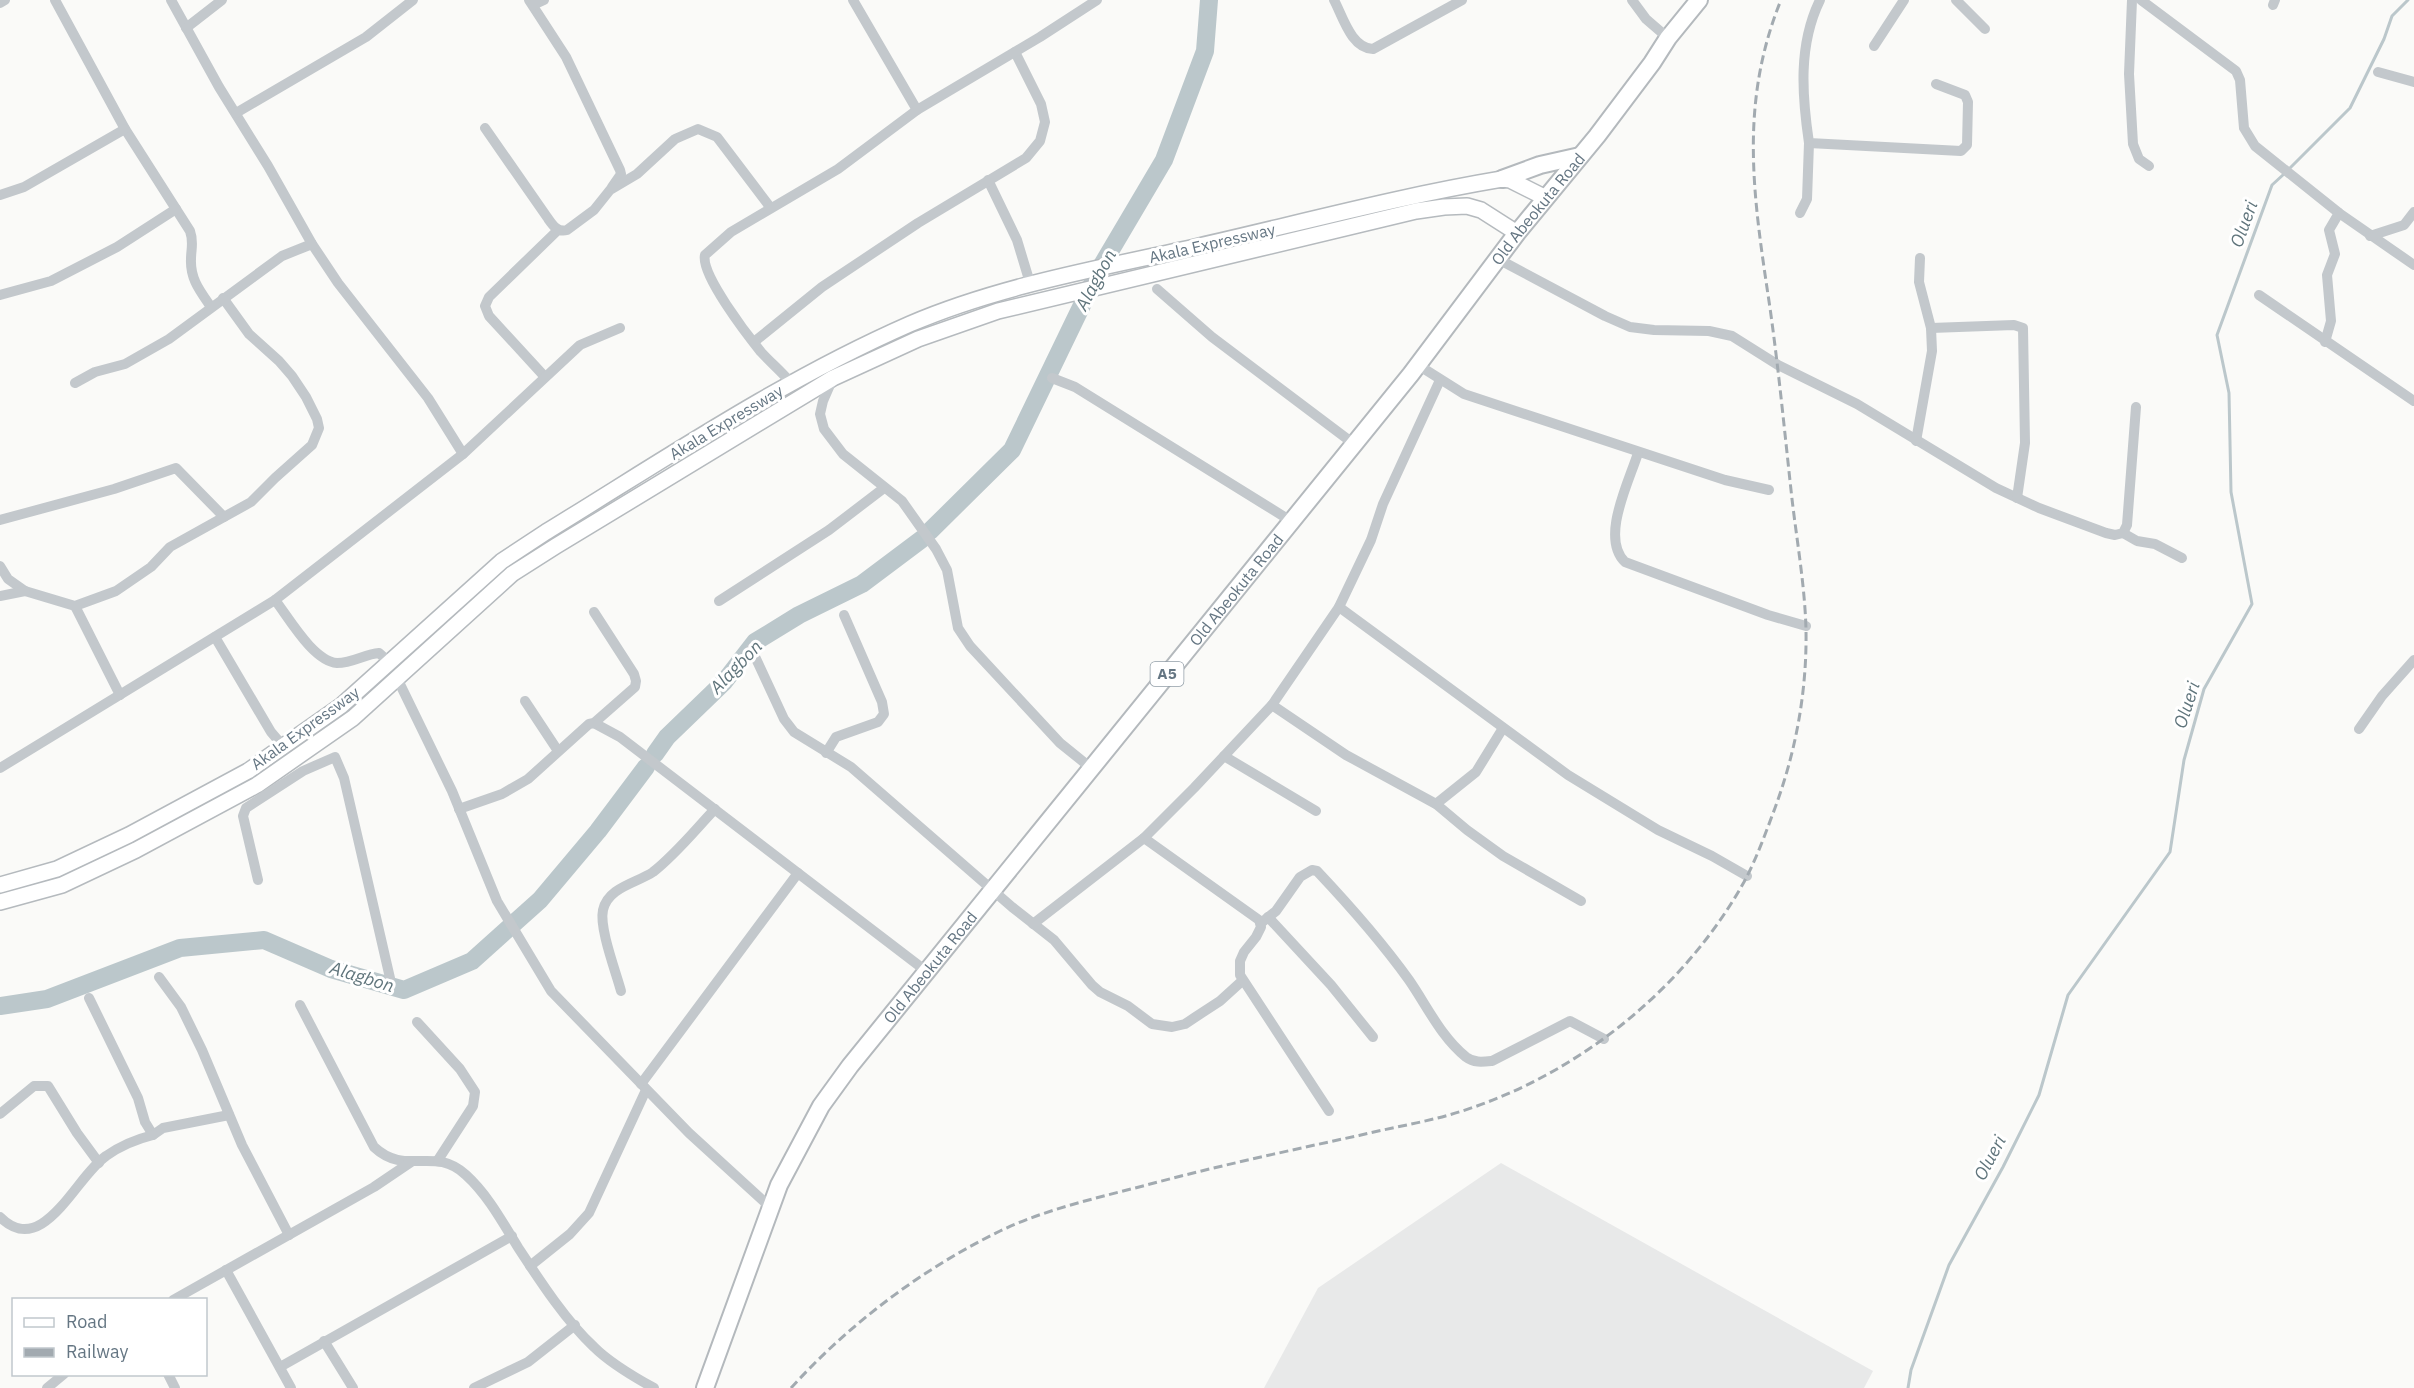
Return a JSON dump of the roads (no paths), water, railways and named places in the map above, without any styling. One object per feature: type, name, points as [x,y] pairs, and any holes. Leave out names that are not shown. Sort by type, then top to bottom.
[{"type":"highway","name":"Old Abeokuta Road","points":[[705,1388],[770,1207],[798,1147],[821,1106],[926,971],[1418,365],[1517,233],[1580,156],[1699,0]]},
{"type":"highway","points":[[1502,179],[1540,165],[1580,156]]},
{"type":"main road","points":[[1502,179],[1510,180],[1546,198]]},
{"type":"main road","name":"Akala Expressway","points":[[0,885],[57,869],[129,835],[248,771],[342,705],[502,561],[824,364],[912,323],[1030,283],[1413,195],[1502,179]]},
{"type":"main road","name":"Akala Expressway","points":[[0,902],[62,885],[136,850],[257,785],[353,717],[512,574],[833,378],[918,339],[998,310],[1416,211],[1467,206],[1481,210],[1517,233]]},
{"type":"main road","points":[[824,364],[833,378]]},
{"type":"main road","points":[[129,835],[136,850]]},
{"type":"street","points":[[0,3],[5,0]]},
{"type":"street","points":[[55,0],[125,129],[190,231],[193,242],[191,272],[196,286],[211,307]]},
{"type":"street","points":[[171,0],[219,87],[312,244],[338,283],[428,398],[463,454]]},
{"type":"street","points":[[186,28],[222,0]]},
{"type":"street","points":[[236,113],[366,37],[413,0]]},
{"type":"street","points":[[544,0],[531,3],[566,57],[621,170],[621,174],[610,190],[589,214],[567,230],[558,230],[489,297],[485,306],[489,316],[545,377]]},
{"type":"street","points":[[853,0],[917,110]]},
{"type":"street","points":[[791,383],[754,342],[731,311],[705,268],[705,255],[731,232],[838,169],[917,110],[1097,0]]},
{"type":"street","points":[[1334,0],[1357,43],[1368,49],[1373,49],[1462,0]]},
{"type":"street","points":[[1632,0],[1646,19],[1668,38]]},
{"type":"street","points":[[1800,213],[1807,199],[1809,143],[1804,112],[1804,62],[1808,30],[1820,0]]},
{"type":"street","points":[[1874,46],[1904,0]]},
{"type":"street","points":[[1956,0],[1985,29]]},
{"type":"street","points":[[2132,0],[2129,74],[2133,144],[2139,159],[2149,166]]},
{"type":"street","points":[[2141,0],[2236,71],[2240,80],[2244,128],[2255,146],[2339,213],[2414,265]]},
{"type":"street","points":[[754,342],[822,287],[918,223],[1026,158],[1040,141],[1045,122],[1041,104],[1015,52]]},
{"type":"street","points":[[2378,72],[2414,82]]},
{"type":"street","points":[[1809,143],[1961,151],[1966,145],[1968,102],[1965,95],[1936,84]]},
{"type":"street","points":[[485,128],[558,230]]},
{"type":"street","points":[[0,195],[24,187],[125,129]]},
{"type":"street","points":[[610,190],[638,174],[675,139],[698,129],[717,137],[770,207]]},
{"type":"street","points":[[988,180],[1017,240],[1030,283]]},
{"type":"street","points":[[0,295],[51,281],[117,247],[176,209]]},
{"type":"street","points":[[2370,236],[2404,225],[2414,212]]},
{"type":"street","points":[[2325,342],[2331,321],[2327,275],[2335,254],[2329,230],[2339,213]]},
{"type":"street","points":[[75,383],[95,372],[126,363],[169,339],[282,256],[312,244]]},
{"type":"street","points":[[1916,441],[1932,351],[1931,328],[1919,282],[1920,258]]},
{"type":"street","points":[[1498,259],[1630,327],[1709,331],[1732,336],[1778,365],[1857,404],[1995,488],[2115,535],[2122,533],[2127,525],[2136,407]]},
{"type":"street","points":[[1156,289],[1212,337],[1354,444]]},
{"type":"street","points":[[2259,295],[2414,401]]},
{"type":"street","points":[[0,566],[8,579],[24,591],[75,606],[116,591],[151,567],[170,547],[251,502],[312,445],[318,428],[317,419],[292,376],[249,334],[223,298]]},
{"type":"street","points":[[1931,328],[2014,325],[2023,328],[2025,443],[2017,498]]},
{"type":"street","points":[[0,768],[275,600],[463,454],[580,345],[620,328]]},
{"type":"street","points":[[1418,365],[1464,394],[1579,431],[1638,453],[1725,480],[1769,490]]},
{"type":"street","points":[[833,378],[820,414],[824,429],[843,454],[902,501],[941,558],[947,570],[958,628],[970,646],[1060,743],[1090,768]]},
{"type":"street","points":[[1052,378],[1075,387],[1291,521]]},
{"type":"street","points":[[1033,924],[1144,838],[1272,705],[1338,607],[1371,540],[1383,504],[1440,380]]},
{"type":"street","points":[[1638,453],[1616,522],[1615,548],[1619,556],[1625,562],[1806,627]]},
{"type":"street","points":[[0,520],[114,489],[176,468],[224,517]]},
{"type":"street","points":[[719,601],[829,530],[884,488]]},
{"type":"street","points":[[2122,533],[2137,541],[2156,544],[2182,558]]},
{"type":"street","points":[[0,596],[24,591]]},
{"type":"street","points":[[275,600],[320,657],[337,663],[379,653],[389,662]]},
{"type":"street","points":[[75,606],[120,695]]},
{"type":"street","points":[[1338,607],[1568,775],[1658,830],[1747,876]]},
{"type":"street","points":[[459,809],[502,794],[520,784],[635,687],[634,674],[594,612]]},
{"type":"street","points":[[826,753],[836,737],[878,722],[884,714],[882,702],[844,615]]},
{"type":"street","points":[[215,637],[271,732],[283,746]]},
{"type":"street","points":[[751,648],[789,727],[802,738],[851,766],[992,890],[1054,940],[1092,986],[1128,1005],[1152,1024],[1173,1027],[1185,1024],[1220,1000],[1242,981]]},
{"type":"street","points":[[2359,729],[2382,696],[2414,660]]},
{"type":"street","points":[[397,678],[459,809],[496,902],[551,991],[697,1141],[770,1207]]},
{"type":"street","points":[[525,701],[558,751]]},
{"type":"street","points":[[1272,705],[1346,755],[1436,804],[1503,856],[1581,901]]},
{"type":"street","points":[[594,723],[620,737],[926,971]]},
{"type":"street","points":[[1436,804],[1476,772],[1503,728]]},
{"type":"street","points":[[326,736],[344,778],[390,978]]},
{"type":"street","points":[[1224,756],[1316,812]]},
{"type":"street","points":[[258,880],[243,816],[246,808],[303,771],[335,757]]},
{"type":"street","points":[[621,991],[607,944],[602,912],[604,906],[617,890],[652,873],[715,809]]},
{"type":"street","points":[[1144,838],[1264,920],[1330,985],[1373,1037]]},
{"type":"street","points":[[1329,1111],[1239,975],[1240,961],[1244,952],[1256,938],[1264,920],[1276,911],[1300,877],[1312,870],[1317,871],[1381,942],[1440,1028],[1456,1048],[1473,1061],[1492,1060],[1570,1021],[1604,1039]]},
{"type":"street","points":[[530,1266],[570,1234],[589,1213],[644,1087],[798,873]]},
{"type":"street","points":[[159,977],[181,1006],[242,1145],[289,1234]]},
{"type":"street","points":[[89,998],[153,1134]]},
{"type":"street","points":[[300,1005],[374,1147],[390,1159],[411,1162],[438,1160],[454,1165],[466,1175],[488,1200],[530,1266],[575,1326],[594,1347],[654,1388]]},
{"type":"street","points":[[417,1022],[460,1069],[475,1092],[473,1106],[438,1160]]},
{"type":"street","points":[[0,1114],[34,1086],[48,1086],[99,1163]]},
{"type":"street","points":[[0,1217],[9,1226],[23,1231],[37,1226],[53,1216],[105,1156],[163,1128],[229,1115]]},
{"type":"street","points":[[175,1298],[374,1187],[411,1162]]},
{"type":"street","points":[[280,1367],[512,1236]]},
{"type":"street","points":[[226,1270],[291,1388]]},
{"type":"street","points":[[474,1388],[528,1362],[575,1326]]},
{"type":"street","points":[[324,1341],[353,1388]]},
{"type":"street","points":[[47,1388],[62,1376]]},
{"type":"waterway","name":"Alagbon","points":[[930,531],[1012,450],[1099,270],[1164,160],[1205,51],[1209,0]]},
{"type":"waterway","name":"Olueri","points":[[2289,169],[2350,108],[2384,39],[2392,16],[2408,0]]},
{"type":"waterway","name":"Olueri","points":[[1908,1388],[1911,1370],[1949,1265],[2003,1167],[2039,1095],[2068,995],[2170,852],[2184,760],[2204,689],[2252,604],[2231,492],[2229,393],[2217,335],[2272,185],[2284,174]]},
{"type":"waterway","name":"Alagbon","points":[[655,754],[667,737],[724,682],[755,642],[799,615],[862,584],[922,539]]},
{"type":"waterway","name":"Alagbon","points":[[0,1006],[47,999],[180,948],[264,940],[331,969],[404,990],[472,961],[540,900],[598,831],[646,767]]},
{"type":"railway","points":[[791,1388],[813,1364],[862,1320],[915,1280],[971,1246],[1018,1223],[1075,1204],[1180,1176],[1449,1115],[1494,1099],[1538,1079],[1580,1055],[1619,1027],[1656,995],[1689,960],[1719,922],[1744,882],[1775,808],[1789,765],[1799,720],[1805,676],[1804,597],[1759,229],[1753,153],[1754,116],[1759,78],[1768,39],[1781,0]]}]
